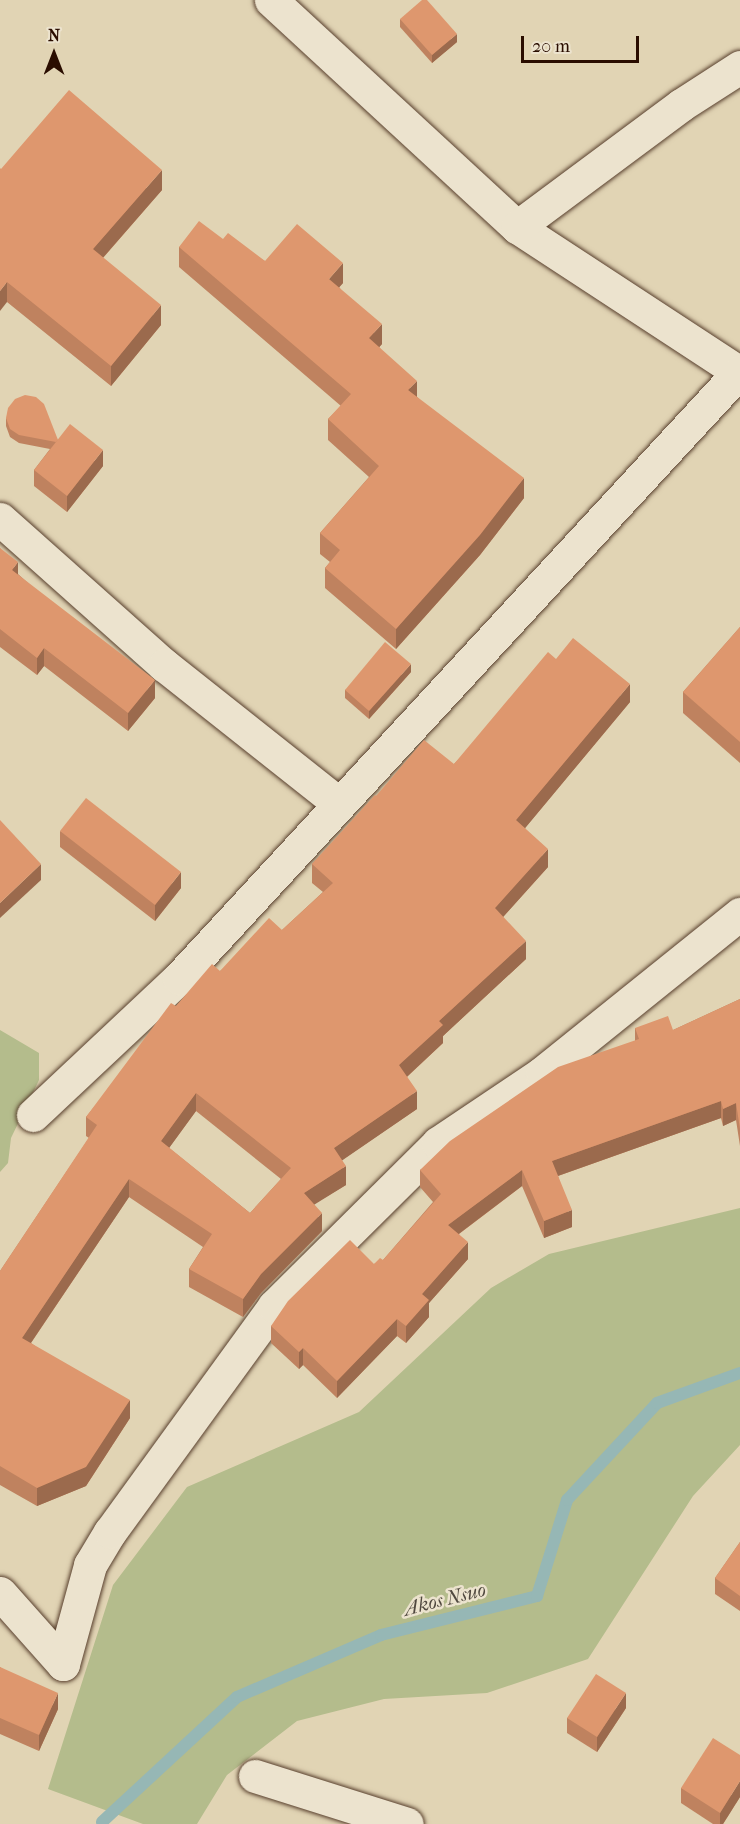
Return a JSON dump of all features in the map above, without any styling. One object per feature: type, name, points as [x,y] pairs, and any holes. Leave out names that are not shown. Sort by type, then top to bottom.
[{"type":"street","points":[[33,1115],[179,978],[338,803],[740,372],[517,227],[271,0]]},
{"type":"street","points":[[517,227],[681,105],[740,67]]},
{"type":"street","points":[[0,519],[164,665],[338,803]]},
{"type":"street","points":[[0,1593],[63,1664],[90,1566],[110,1532],[274,1306],[438,1143],[542,1073],[740,914]]},
{"type":"street","points":[[255,1776],[407,1824]]},
{"type":"green space","points":[[0,1030],[39,1053],[39,1080],[11,1138],[8,1163],[0,1172]]},
{"type":"green space","points":[[740,1208],[740,1445],[693,1496],[588,1659],[487,1693],[384,1699],[297,1721],[227,1775],[197,1824],[143,1824],[48,1789],[113,1585],[187,1487],[359,1412],[491,1288],[549,1254]]},
{"type":"building","points":[[422,0],[427,0],[457,34],[432,55],[400,19]]},
{"type":"building","points":[[69,90],[162,170],[93,249],[161,305],[111,366],[7,282],[0,291],[0,168]]},
{"type":"building","points":[[199,221],[223,239],[228,233],[265,261],[297,224],[343,263],[329,279],[382,324],[369,338],[417,381],[408,390],[524,478],[480,535],[396,629],[325,568],[340,550],[320,533],[379,466],[328,419],[351,394],[179,247]]},
{"type":"building","points":[[25,395],[36,397],[44,404],[58,440],[56,442],[19,435],[10,429],[6,418],[8,408],[15,399]]},
{"type":"building","points":[[70,424],[103,450],[67,496],[34,470]]},
{"type":"building","points":[[0,548],[18,562],[12,570],[155,680],[128,713],[44,648],[37,658],[0,629]]},
{"type":"building","points":[[740,627],[740,742],[683,692]]},
{"type":"building","points":[[573,638],[630,684],[516,820],[548,849],[495,908],[526,941],[439,1021],[443,1025],[399,1065],[417,1091],[334,1148],[346,1166],[304,1193],[322,1213],[261,1274],[243,1299],[189,1269],[212,1234],[129,1179],[22,1338],[130,1400],[86,1467],[37,1488],[0,1466],[0,1271],[97,1125],[86,1117],[171,1003],[176,1006],[212,964],[220,971],[269,918],[282,930],[333,883],[312,864],[376,796],[424,740],[454,764],[548,652],[556,659]],"holes":[[[196,1093],[291,1168],[250,1213],[161,1141]]]},
{"type":"building","points":[[385,642],[411,664],[369,711],[345,690]]},
{"type":"building","points":[[86,798],[181,872],[155,905],[60,831]]},
{"type":"building","points":[[0,820],[41,864],[0,903]]},
{"type":"building","points":[[740,999],[740,1129],[736,1103],[723,1109],[721,1101],[552,1161],[572,1210],[544,1221],[522,1170],[448,1225],[468,1242],[422,1294],[429,1300],[406,1326],[397,1319],[337,1381],[303,1348],[299,1352],[271,1326],[288,1301],[350,1240],[374,1264],[380,1258],[383,1260],[441,1194],[420,1170],[450,1141],[558,1067],[639,1039],[635,1028],[668,1016],[673,1030]]},
{"type":"building","points":[[740,1542],[740,1596],[715,1578]]},
{"type":"building","points":[[0,1667],[58,1693],[39,1735],[0,1718]]},
{"type":"building","points":[[596,1674],[626,1693],[597,1737],[567,1718]]},
{"type":"building","points":[[713,1738],[740,1755],[740,1781],[720,1813],[681,1788]]},
{"type":"waterway","name":"Akos Nsuo","points":[[102,1822],[237,1697],[381,1635],[537,1596],[567,1500],[657,1403],[740,1373]]}]
